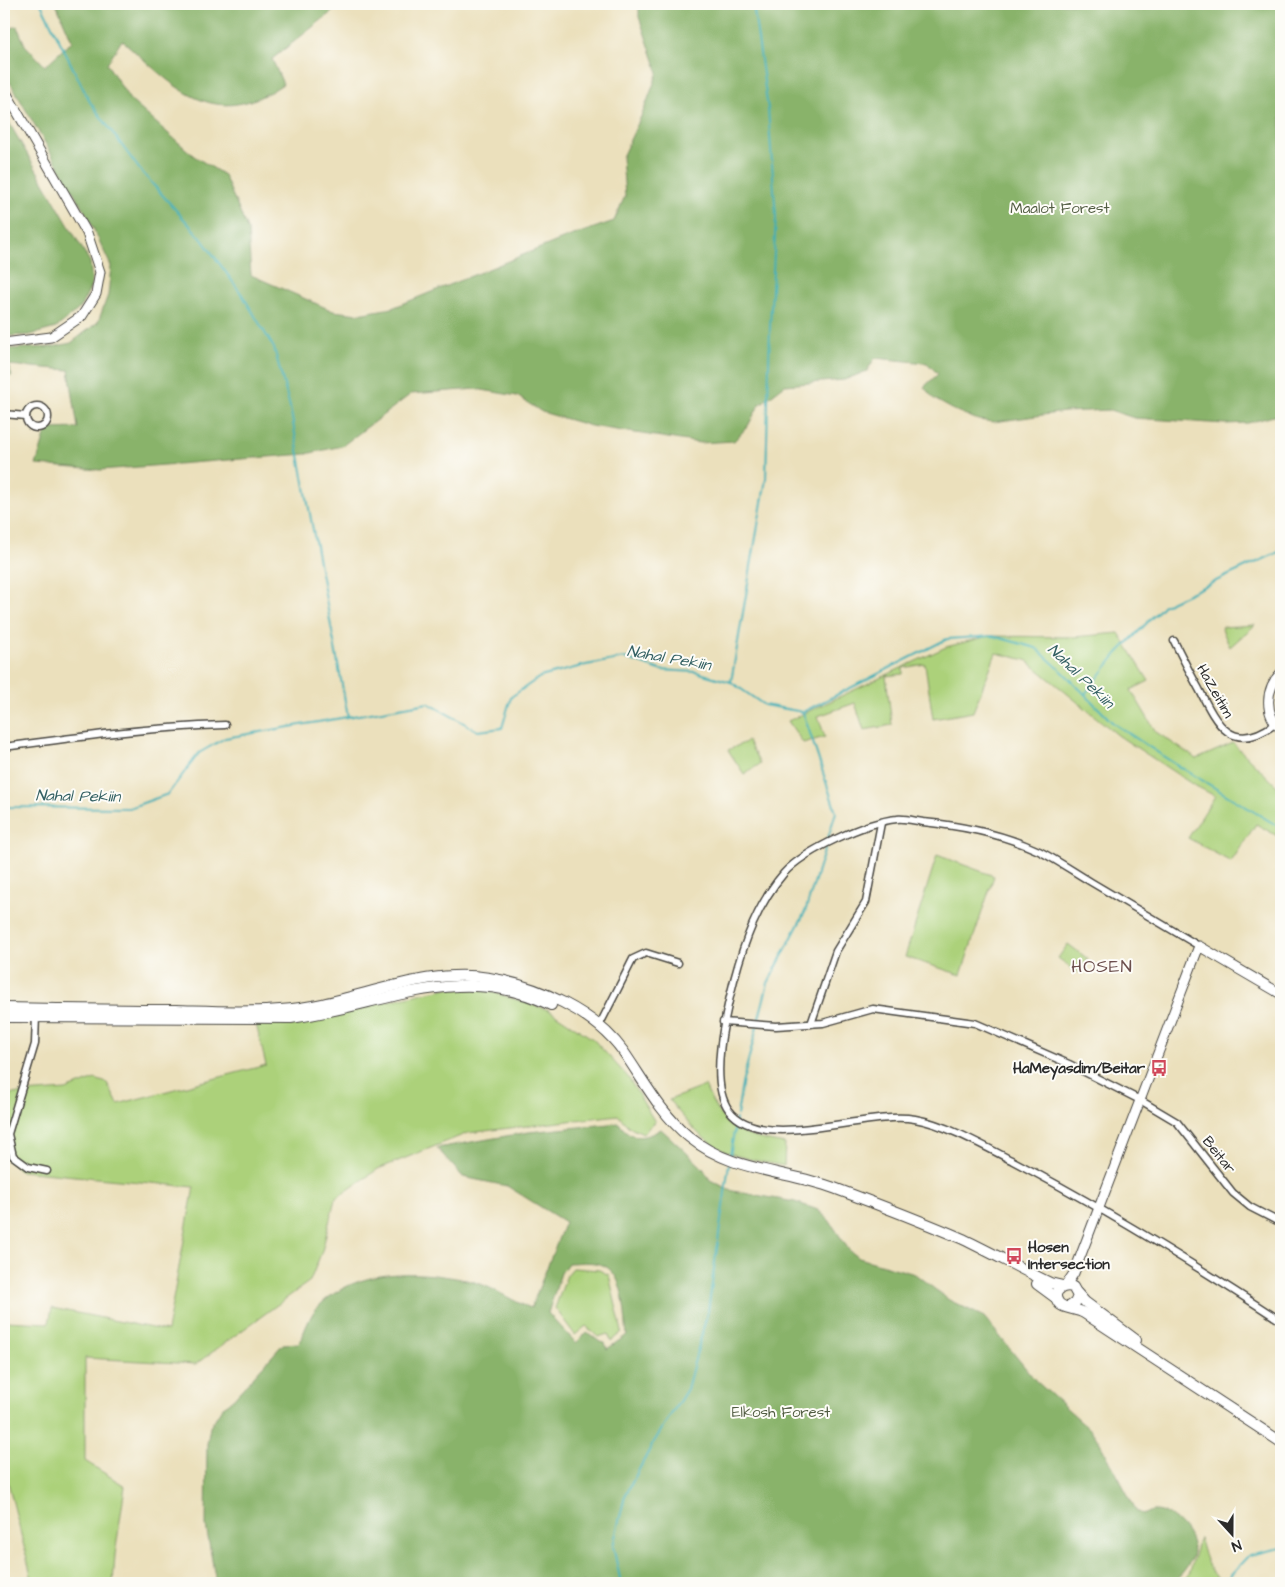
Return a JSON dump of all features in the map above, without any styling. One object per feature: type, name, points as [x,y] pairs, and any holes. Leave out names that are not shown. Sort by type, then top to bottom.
[{"type":"main road","points":[[4,1008],[281,1010],[327,1004],[418,981],[462,976],[505,981],[538,992],[575,1010],[599,1026],[621,1048],[655,1101],[671,1120],[689,1137],[712,1153],[748,1168],[836,1189],[962,1239],[1050,1283],[1070,1288],[1085,1302],[1150,1351],[1281,1435]]},
{"type":"main road","points":[[4,1017],[274,1019],[328,1012],[438,986],[483,985],[515,991],[562,1010],[597,1033],[621,1060],[647,1100],[667,1124],[689,1145],[711,1159],[746,1174],[820,1190],[948,1239],[1041,1286],[1056,1298],[1062,1306],[1084,1313],[1281,1442]]},
{"type":"main road","points":[[1056,1298],[1057,1291],[1070,1288]]},
{"type":"main road","points":[[1069,1307],[1077,1300],[1070,1288]]},
{"type":"street","points":[[4,89],[87,233],[100,272],[96,294],[82,316],[51,337],[4,343]]},
{"type":"street","points":[[4,414],[26,416]]},
{"type":"street","name":"HaZeitim","points":[[1174,641],[1213,717],[1224,729],[1232,734],[1249,736],[1278,727]]},
{"type":"street","points":[[1278,727],[1270,715],[1269,695],[1270,688],[1281,673]]},
{"type":"street","points":[[4,747],[98,735],[225,725]]},
{"type":"street","points":[[1281,994],[1038,850],[968,827],[898,819],[835,838],[786,870],[766,898],[751,927],[738,963],[723,1022],[718,1079],[728,1110],[752,1127],[791,1131],[886,1117],[915,1119],[985,1146],[1099,1208],[1190,1261],[1281,1321]]},
{"type":"street","points":[[811,1024],[836,951],[866,902],[881,823]]},
{"type":"street","points":[[1070,1288],[1074,1273],[1199,946]]},
{"type":"street","points":[[599,1026],[633,959],[646,953],[678,963]]},
{"type":"street","points":[[24,1008],[34,1012],[37,1017],[35,1044],[8,1134],[12,1156],[28,1167],[47,1171]]},
{"type":"street","name":"Beitar","points":[[723,1022],[776,1026],[811,1024],[873,1010],[976,1023],[1069,1064],[1140,1100],[1177,1122],[1233,1193],[1250,1206],[1281,1223]]},
{"type":"green space","name":"Maalot Forest","points":[[56,4],[342,4],[272,59],[283,84],[258,98],[235,104],[215,104],[195,98],[159,73],[122,40],[107,64],[130,100],[194,156],[224,175],[248,231],[251,275],[333,311],[358,314],[392,308],[565,238],[614,221],[625,196],[622,157],[644,110],[658,72],[639,17],[639,4],[1281,4],[1281,414],[1248,423],[1225,424],[1134,418],[1110,410],[1064,412],[994,422],[978,420],[934,399],[924,387],[938,374],[927,363],[875,358],[867,371],[844,380],[785,385],[759,405],[748,426],[734,441],[700,443],[591,426],[542,412],[517,396],[476,389],[411,394],[342,446],[306,454],[100,470],[36,465],[47,429],[78,428],[69,370],[8,365],[12,376],[4,376],[4,349],[52,347],[71,343],[98,322],[108,295],[111,266],[88,217],[4,72],[4,31],[17,26],[25,45],[45,66],[72,41]]},
{"type":"green space","points":[[4,114],[90,262],[92,284],[80,308],[56,328],[30,335],[4,336]]},
{"type":"green space","points":[[1255,625],[1230,647],[1221,627]]},
{"type":"green space","points":[[1119,633],[1149,681],[1131,690],[1156,732],[1197,759],[1233,743],[1281,790],[1281,838],[1256,824],[1231,862],[1188,838],[1215,796],[1192,784],[1119,736],[1026,660],[996,653],[973,712],[933,719],[925,664],[903,668],[903,674],[886,676],[892,725],[864,730],[855,703],[818,716],[825,737],[803,743],[788,721],[946,647],[989,636],[1074,637]]},
{"type":"green space","points":[[748,741],[760,764],[744,774],[728,750]]},
{"type":"green space","points":[[937,855],[994,876],[961,975],[905,957]]},
{"type":"green space","points":[[1068,944],[1088,959],[1078,973],[1058,958]]},
{"type":"green space","points":[[447,988],[486,990],[549,1010],[593,1039],[628,1077],[655,1122],[643,1133],[628,1126],[618,1115],[468,1133],[378,1169],[335,1199],[322,1251],[310,1281],[196,1364],[85,1358],[85,1461],[125,1486],[113,1583],[33,1583],[4,1466],[4,1321],[49,1323],[52,1308],[167,1331],[194,1187],[21,1171],[4,1156],[4,1135],[10,1094],[66,1090],[95,1079],[107,1083],[118,1104],[266,1065],[256,1024],[296,1021]]},
{"type":"green space","points":[[705,1086],[719,1113],[735,1129],[756,1138],[785,1144],[784,1166],[745,1158],[718,1148],[695,1130],[669,1100]]},
{"type":"green space","name":"Elkosh Forest","points":[[619,1123],[628,1133],[639,1136],[649,1135],[661,1129],[703,1168],[710,1180],[733,1191],[795,1202],[818,1210],[829,1220],[849,1250],[859,1258],[915,1274],[949,1300],[984,1317],[1036,1381],[1090,1429],[1099,1441],[1136,1510],[1143,1515],[1153,1511],[1161,1512],[1169,1515],[1182,1526],[1188,1534],[1193,1550],[1189,1564],[1174,1583],[216,1583],[206,1526],[207,1444],[210,1427],[222,1408],[234,1398],[283,1344],[299,1343],[313,1312],[332,1295],[350,1285],[369,1278],[389,1275],[431,1275],[471,1281],[486,1286],[531,1308],[565,1222],[507,1186],[463,1177],[437,1148],[529,1132]],"holes":[[[588,1262],[599,1264],[608,1268],[619,1283],[624,1304],[627,1335],[607,1349],[605,1343],[600,1342],[587,1332],[576,1343],[548,1313],[561,1273],[568,1263]]]},
{"type":"green space","points":[[573,1268],[599,1270],[609,1275],[622,1332],[611,1341],[608,1334],[598,1337],[586,1326],[575,1335],[555,1308],[567,1275]]},
{"type":"green space","points":[[1199,1537],[1208,1564],[1215,1574],[1226,1583],[1182,1583],[1190,1572]]},
{"type":"waterway","points":[[41,4],[90,102],[140,170],[201,238],[243,296],[274,348],[290,407],[348,717]]},
{"type":"waterway","points":[[731,682],[766,479],[770,326],[776,217],[768,109],[753,4]]},
{"type":"waterway","points":[[1085,694],[1117,654],[1164,605],[1281,551]]},
{"type":"waterway","name":"Nahal Pekiin","points":[[4,807],[129,808],[168,794],[199,753],[225,738],[428,703],[478,731],[502,728],[511,697],[540,677],[586,665],[625,658],[660,670],[696,672],[731,682],[764,705],[803,712],[947,639],[993,636],[1036,648],[1064,673],[1113,723],[1172,762],[1281,828]]},
{"type":"waterway","points":[[803,712],[836,812],[827,841]]},
{"type":"waterway","points":[[758,1022],[768,983],[805,912],[825,848]]},
{"type":"waterway","points":[[737,1115],[742,1084],[757,1027]]},
{"type":"waterway","points":[[730,1156],[736,1119]]},
{"type":"waterway","points":[[621,1583],[613,1546],[625,1496],[652,1445],[687,1389],[708,1311],[729,1164]]},
{"type":"waterway","points":[[1223,1583],[1249,1555],[1281,1548]]},
{"type":"place","name":"HaMeyasdim/Beitar","points":[[1159,1068]]},
{"type":"place","name":"Hosen Intersection","points":[[1014,1256]]},
{"type":"district","name":"HOSEN","points":[[1102,966]]}]
